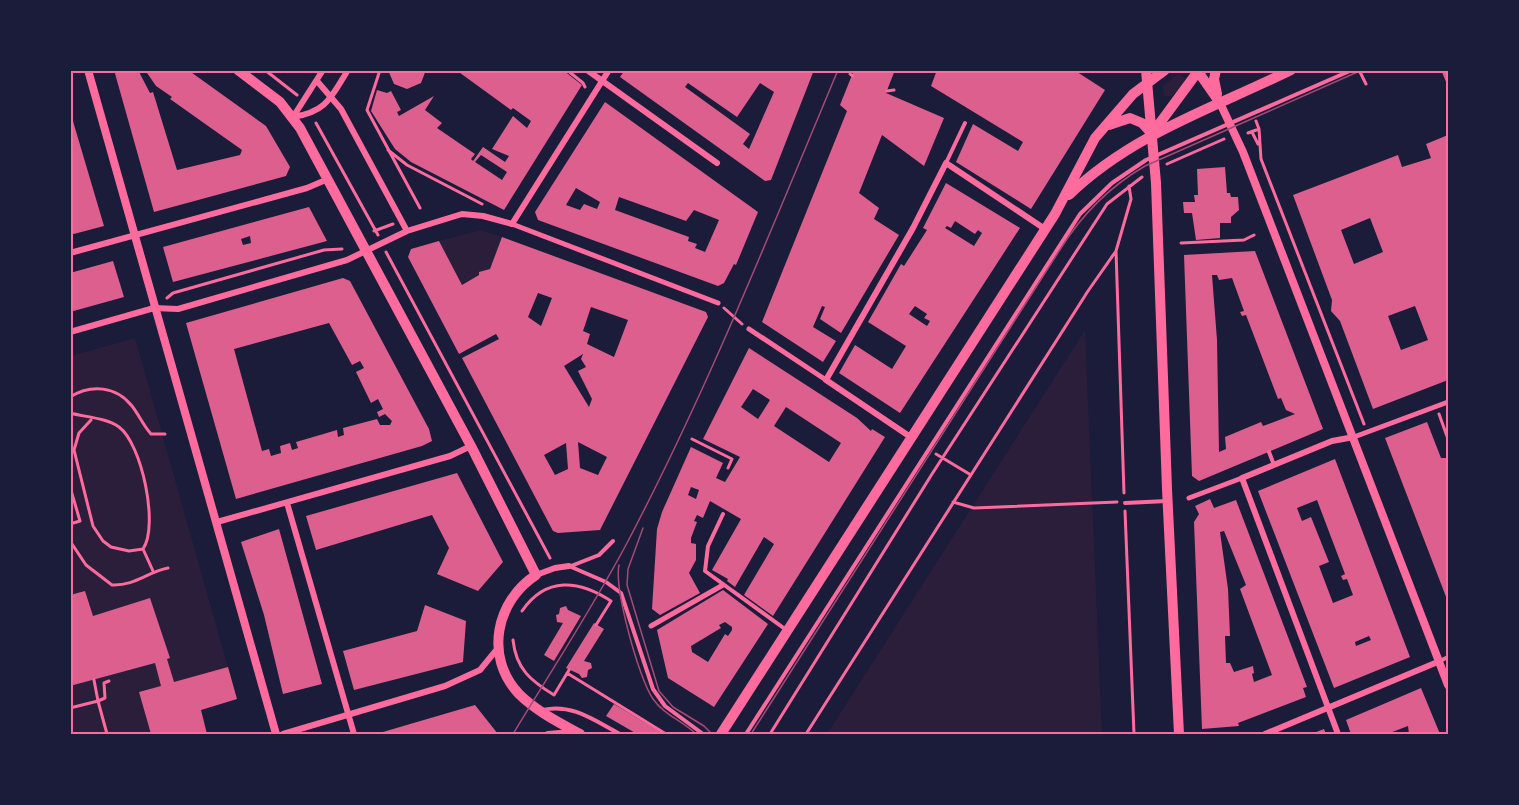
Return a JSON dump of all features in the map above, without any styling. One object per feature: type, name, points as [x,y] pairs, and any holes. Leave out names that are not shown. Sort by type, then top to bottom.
[{"type":"main road","points":[[238,70],[280,102],[293,117],[360,237],[471,446],[536,575],[521,586],[506,607],[498,631],[502,667],[511,684],[524,698],[578,733]]},
{"type":"main road","points":[[721,735],[1064,199],[1078,167],[1095,138],[1148,74],[1165,70]]},
{"type":"main road","points":[[1216,70],[1214,79],[1220,103]]},
{"type":"main road","points":[[1064,199],[1111,160],[1152,134],[1291,70]]},
{"type":"main road","points":[[1152,134],[1198,71],[1220,103]]},
{"type":"main road","points":[[1148,74],[1155,169],[1167,501],[1179,735]]},
{"type":"main road","points":[[1103,128],[1118,120],[1130,118],[1142,123],[1152,134]]},
{"type":"street","points":[[88,70],[276,735]]},
{"type":"street","points":[[293,117],[323,70]]},
{"type":"street","points":[[587,70],[717,163]]},
{"type":"street","points":[[512,224],[609,70]]},
{"type":"street","points":[[293,117],[311,114],[332,96],[345,73]]},
{"type":"street","points":[[317,81],[332,96],[344,115],[407,231]]},
{"type":"street","points":[[1220,103],[1237,136],[1449,685]]},
{"type":"street","points":[[826,380],[914,228],[945,163],[1045,229]]},
{"type":"street","points":[[70,253],[307,188],[328,179]]},
{"type":"street","points":[[70,332],[154,308],[177,309],[347,260],[407,231],[462,214],[483,216],[512,224],[718,303]]},
{"type":"street","points":[[749,329],[912,438]]},
{"type":"street","points":[[1189,498],[1332,441],[1354,437],[1449,402]]},
{"type":"street","points":[[216,522],[450,456],[471,446]]},
{"type":"street","points":[[1242,477],[1338,735]]},
{"type":"street","points":[[287,503],[354,735]]},
{"type":"street","points":[[536,575],[569,566]]},
{"type":"street","points":[[651,626],[723,585]]},
{"type":"street","points":[[283,735],[349,716],[475,674],[498,647]]},
{"type":"street","points":[[1265,735],[1440,661]]},
{"type":"street","points":[[548,735],[578,733]]},
{"type":"lane","points":[[746,735],[1073,223],[1112,183],[1154,156],[1352,70]]},
{"type":"lane","points":[[945,163],[965,123]]},
{"type":"lane","points":[[1269,452],[1274,465]]},
{"type":"lane","points":[[1125,503],[1167,501]]},
{"type":"lane","points":[[723,514],[708,546],[704,566],[709,576],[788,632]]},
{"type":"lane","points":[[569,566],[599,555],[613,541]]},
{"type":"lane","points":[[569,566],[612,585],[624,598],[648,679],[656,696],[665,706],[703,735]]},
{"type":"lane","points":[[1440,661],[1449,657]]},
{"type":"lane","points":[[541,711],[556,708],[572,709],[620,735]]},
{"type":"path","points":[[380,70],[367,110],[420,208]]},
{"type":"path","points":[[567,70],[583,83],[585,88]]},
{"type":"path","points":[[1360,70],[1366,84]]},
{"type":"path","points":[[887,91],[894,90]]},
{"type":"path","points":[[770,735],[943,458],[1107,204],[1155,169],[1222,140],[1259,129],[1258,146]]},
{"type":"path","points":[[1252,132],[1368,432]]},
{"type":"path","points":[[388,150],[407,165],[491,208]]},
{"type":"path","points":[[806,735],[970,475],[1116,250],[1131,199],[1129,186]]},
{"type":"path","points":[[1181,243],[1244,240],[1254,235]]},
{"type":"path","points":[[154,308],[173,293],[324,250],[341,249],[360,237]]},
{"type":"path","points":[[382,243],[555,568]]},
{"type":"path","points":[[1116,250],[1134,735]]},
{"type":"path","points":[[718,303],[749,329]]},
{"type":"path","points":[[70,397],[94,387],[114,392],[129,402],[151,434],[165,434]]},
{"type":"path","points":[[1437,407],[1449,439]]},
{"type":"path","points":[[70,413],[117,425],[130,440],[141,471],[150,518],[150,531],[143,549],[153,571]]},
{"type":"path","points":[[92,419],[79,433],[74,450],[93,526],[103,541],[111,547],[129,551],[143,549]]},
{"type":"path","points":[[692,439],[732,459],[728,468]]},
{"type":"path","points":[[928,448],[970,475]]},
{"type":"path","points":[[70,487],[80,521],[70,524]]},
{"type":"path","points":[[953,502],[974,508],[1100,501],[1125,503]]},
{"type":"path","points":[[70,541],[86,565],[112,585],[134,583],[153,571],[168,568]]},
{"type":"path","points":[[521,613],[533,598],[547,589],[576,585],[589,588],[611,601],[596,625]]},
{"type":"path","points":[[514,631],[517,660],[532,682],[554,695],[568,671],[666,735]]},
{"type":"path","points":[[94,680],[107,735]]},
{"type":"path","points":[[70,708],[105,698],[104,683],[109,681]]},
{"type":"shaded area","points":[[1178,74],[1185,78],[1183,86],[1172,96],[1164,96],[1163,86]]},
{"type":"shaded area","points":[[480,230],[502,237],[490,269],[480,272],[479,275],[462,285],[439,241]]},
{"type":"shaded area","points":[[1085,330],[1102,734],[827,734]]},
{"type":"shaded area","points":[[135,338],[237,699],[201,710],[207,734],[71,734],[71,356]]},
{"type":"building","points":[[114,70],[138,70],[150,93],[153,92],[177,170],[240,155],[242,150],[170,99],[172,97],[156,86],[145,70],[188,70],[266,126],[290,167],[286,176],[154,212]]},
{"type":"building","points":[[388,70],[426,70],[421,83],[407,89],[394,84]]},
{"type":"building","points":[[456,70],[563,70],[582,85],[504,210],[411,162],[395,149],[371,111],[377,90],[387,93],[391,91],[401,110],[397,112],[399,116],[434,96],[425,110],[442,123],[437,128],[475,154],[471,159],[473,161],[483,147],[505,162],[509,156],[492,149],[513,116],[527,128],[531,121],[513,108],[511,110]],"holes":[[[481,155],[507,172],[502,180],[475,162]]]},
{"type":"building","points":[[625,70],[814,70],[771,180],[765,181],[620,77]],"holes":[[[688,83],[737,117],[760,83],[774,92],[749,149],[743,144],[750,134],[685,87]]]},
{"type":"building","points":[[854,70],[895,70],[886,93],[944,118],[924,166],[882,135],[859,193],[879,208],[874,219],[899,235],[841,333],[820,319],[825,307],[822,306],[813,327],[836,341],[823,362],[762,322],[847,111],[840,105]]},
{"type":"building","points":[[937,70],[1074,70],[1105,90],[1031,209],[956,162],[973,124],[1018,151],[1023,142],[931,86]]},
{"type":"building","points":[[1441,70],[1448,70],[1447,84]]},
{"type":"building","points":[[605,102],[758,212],[736,265],[734,264],[724,283],[718,286],[538,220],[535,212]],"holes":[[[576,188],[600,202],[597,209],[584,204],[580,210],[566,205]],[[619,197],[686,221],[694,210],[719,220],[705,252],[695,248],[697,244],[688,241],[689,237],[615,210]]]},
{"type":"building","points":[[70,111],[104,226],[70,235]]},
{"type":"building","points":[[1448,135],[1448,380],[1373,409],[1340,321],[1331,311],[1332,300],[1293,195],[1398,155],[1402,167],[1431,158],[1426,144]],"holes":[[[1370,218],[1383,252],[1354,264],[1341,230]],[[1415,306],[1428,340],[1401,350],[1388,316]]]},
{"type":"building","points":[[1225,167],[1227,193],[1230,193],[1231,197],[1238,197],[1239,210],[1231,217],[1231,223],[1220,223],[1220,238],[1196,240],[1192,213],[1184,213],[1183,202],[1195,202],[1194,195],[1198,195],[1197,169]]},
{"type":"building","points":[[946,183],[1020,228],[900,413],[839,373],[855,345],[892,369],[906,346],[868,322],[901,264],[904,266],[927,230],[923,228]],"holes":[[[955,221],[975,234],[978,230],[982,233],[974,246],[945,228],[947,226],[951,228]],[[915,306],[927,314],[924,318],[930,321],[927,326],[909,314]]]},
{"type":"building","points":[[309,207],[327,241],[173,282],[163,247]],"holes":[[[250,236],[251,243],[243,245],[241,239]]]},
{"type":"building","points":[[502,237],[706,312],[708,317],[600,530],[558,533],[553,531],[462,358],[499,339],[496,334],[459,354],[408,257],[411,249],[439,241],[462,285],[479,275],[479,272],[490,269]],"holes":[[[538,293],[552,298],[541,326],[528,317]],[[591,307],[628,320],[614,357],[587,344],[590,334],[583,331]],[[583,354],[581,359],[586,367],[578,371],[592,399],[589,407],[564,366]],[[578,442],[607,457],[598,475],[580,468]],[[566,443],[568,469],[555,475],[544,455]]]},
{"type":"building","points":[[1255,251],[1323,429],[1199,481],[1192,476],[1184,255]],"holes":[[[1212,275],[1217,275],[1219,280],[1232,278],[1244,311],[1240,312],[1242,316],[1246,315],[1278,399],[1281,398],[1286,410],[1295,414],[1263,426],[1261,422],[1225,437],[1226,449],[1219,452],[1217,340]]]},
{"type":"building","points":[[113,261],[124,297],[70,312],[70,273]]},
{"type":"building","points":[[343,278],[350,281],[429,429],[432,441],[422,446],[236,499],[186,323]],"holes":[[[329,323],[352,365],[360,361],[364,368],[356,372],[371,403],[378,399],[383,409],[377,412],[379,417],[385,414],[392,421],[390,425],[380,425],[377,419],[343,428],[344,435],[338,437],[337,430],[296,442],[298,448],[292,450],[290,443],[280,446],[281,453],[271,456],[269,449],[262,451],[234,349]]]},
{"type":"building","points":[[749,348],[857,418],[871,431],[872,429],[885,437],[773,616],[744,595],[774,544],[764,537],[735,587],[727,581],[728,579],[712,570],[741,519],[710,501],[703,518],[697,515],[691,538],[691,543],[696,544],[696,560],[689,573],[700,593],[660,615],[652,609],[657,529],[662,512],[691,447],[723,463],[716,478],[725,482],[740,457],[703,439]],"holes":[[[753,389],[770,400],[758,419],[741,407]],[[786,407],[841,443],[829,462],[774,426]],[[691,487],[699,490],[696,499],[688,495]]]},
{"type":"building","points":[[1427,422],[1441,458],[1448,458],[1448,602],[1385,438]]},
{"type":"building","points":[[1335,459],[1410,657],[1334,688],[1258,491]],"holes":[[[1317,500],[1345,574],[1341,576],[1343,580],[1347,579],[1353,595],[1333,603],[1319,566],[1329,562],[1311,517],[1302,521],[1297,508]],[[1369,636],[1371,640],[1356,646],[1355,642]]]},
{"type":"building","points":[[457,473],[503,562],[478,591],[437,574],[449,548],[432,515],[316,550],[306,516]]},
{"type":"building","points":[[1210,499],[1214,508],[1236,500],[1307,687],[1303,688],[1306,697],[1238,723],[1239,726],[1202,729],[1194,522],[1199,514],[1195,506]],"holes":[[[1224,531],[1246,585],[1240,589],[1272,675],[1254,682],[1253,666],[1234,672],[1230,663],[1226,663],[1225,636],[1230,636],[1228,589],[1220,532]]]},
{"type":"building","points":[[279,529],[322,684],[283,694],[264,615],[241,542]]},
{"type":"building","points":[[723,590],[768,624],[714,707],[668,678],[657,630]],"holes":[[[725,622],[732,627],[728,636],[725,634],[708,662],[692,652],[691,646],[721,628],[719,625]]]},
{"type":"building","points":[[85,591],[93,616],[150,598],[170,658],[167,659],[174,682],[228,667],[237,699],[201,710],[207,734],[151,734],[139,692],[161,686],[155,663],[70,686],[70,595]]},
{"type":"building","points":[[425,605],[466,621],[463,662],[354,690],[343,651],[417,631]]},
{"type":"building","points":[[566,606],[568,610],[581,616],[554,661],[544,655],[563,623],[557,622],[556,615],[559,614],[560,608]]},
{"type":"building","points":[[594,623],[604,629],[584,661],[591,663],[592,668],[588,670],[587,677],[582,678],[579,674],[566,668]]},
{"type":"building","points":[[1421,688],[1440,734],[1409,734],[1408,726],[1387,734],[1351,734],[1346,720]]},
{"type":"building","points":[[614,704],[664,734],[637,734],[606,716]]},
{"type":"building","points":[[475,705],[498,734],[376,734]]},
{"type":"building","points":[[1324,729],[1326,734],[1311,734]]},
{"type":"tram line","points":[[513,734],[600,592],[656,486],[737,310],[838,70]]},
{"type":"tram line","points":[[751,734],[1061,248],[1088,212],[1108,192],[1145,166],[1362,70]]},
{"type":"tram line","points":[[643,528],[628,569],[627,585],[659,691],[673,707],[704,726],[712,734]]},
{"type":"tram line","points":[[619,565],[618,577],[624,613],[647,688],[657,705],[696,734]]}]
